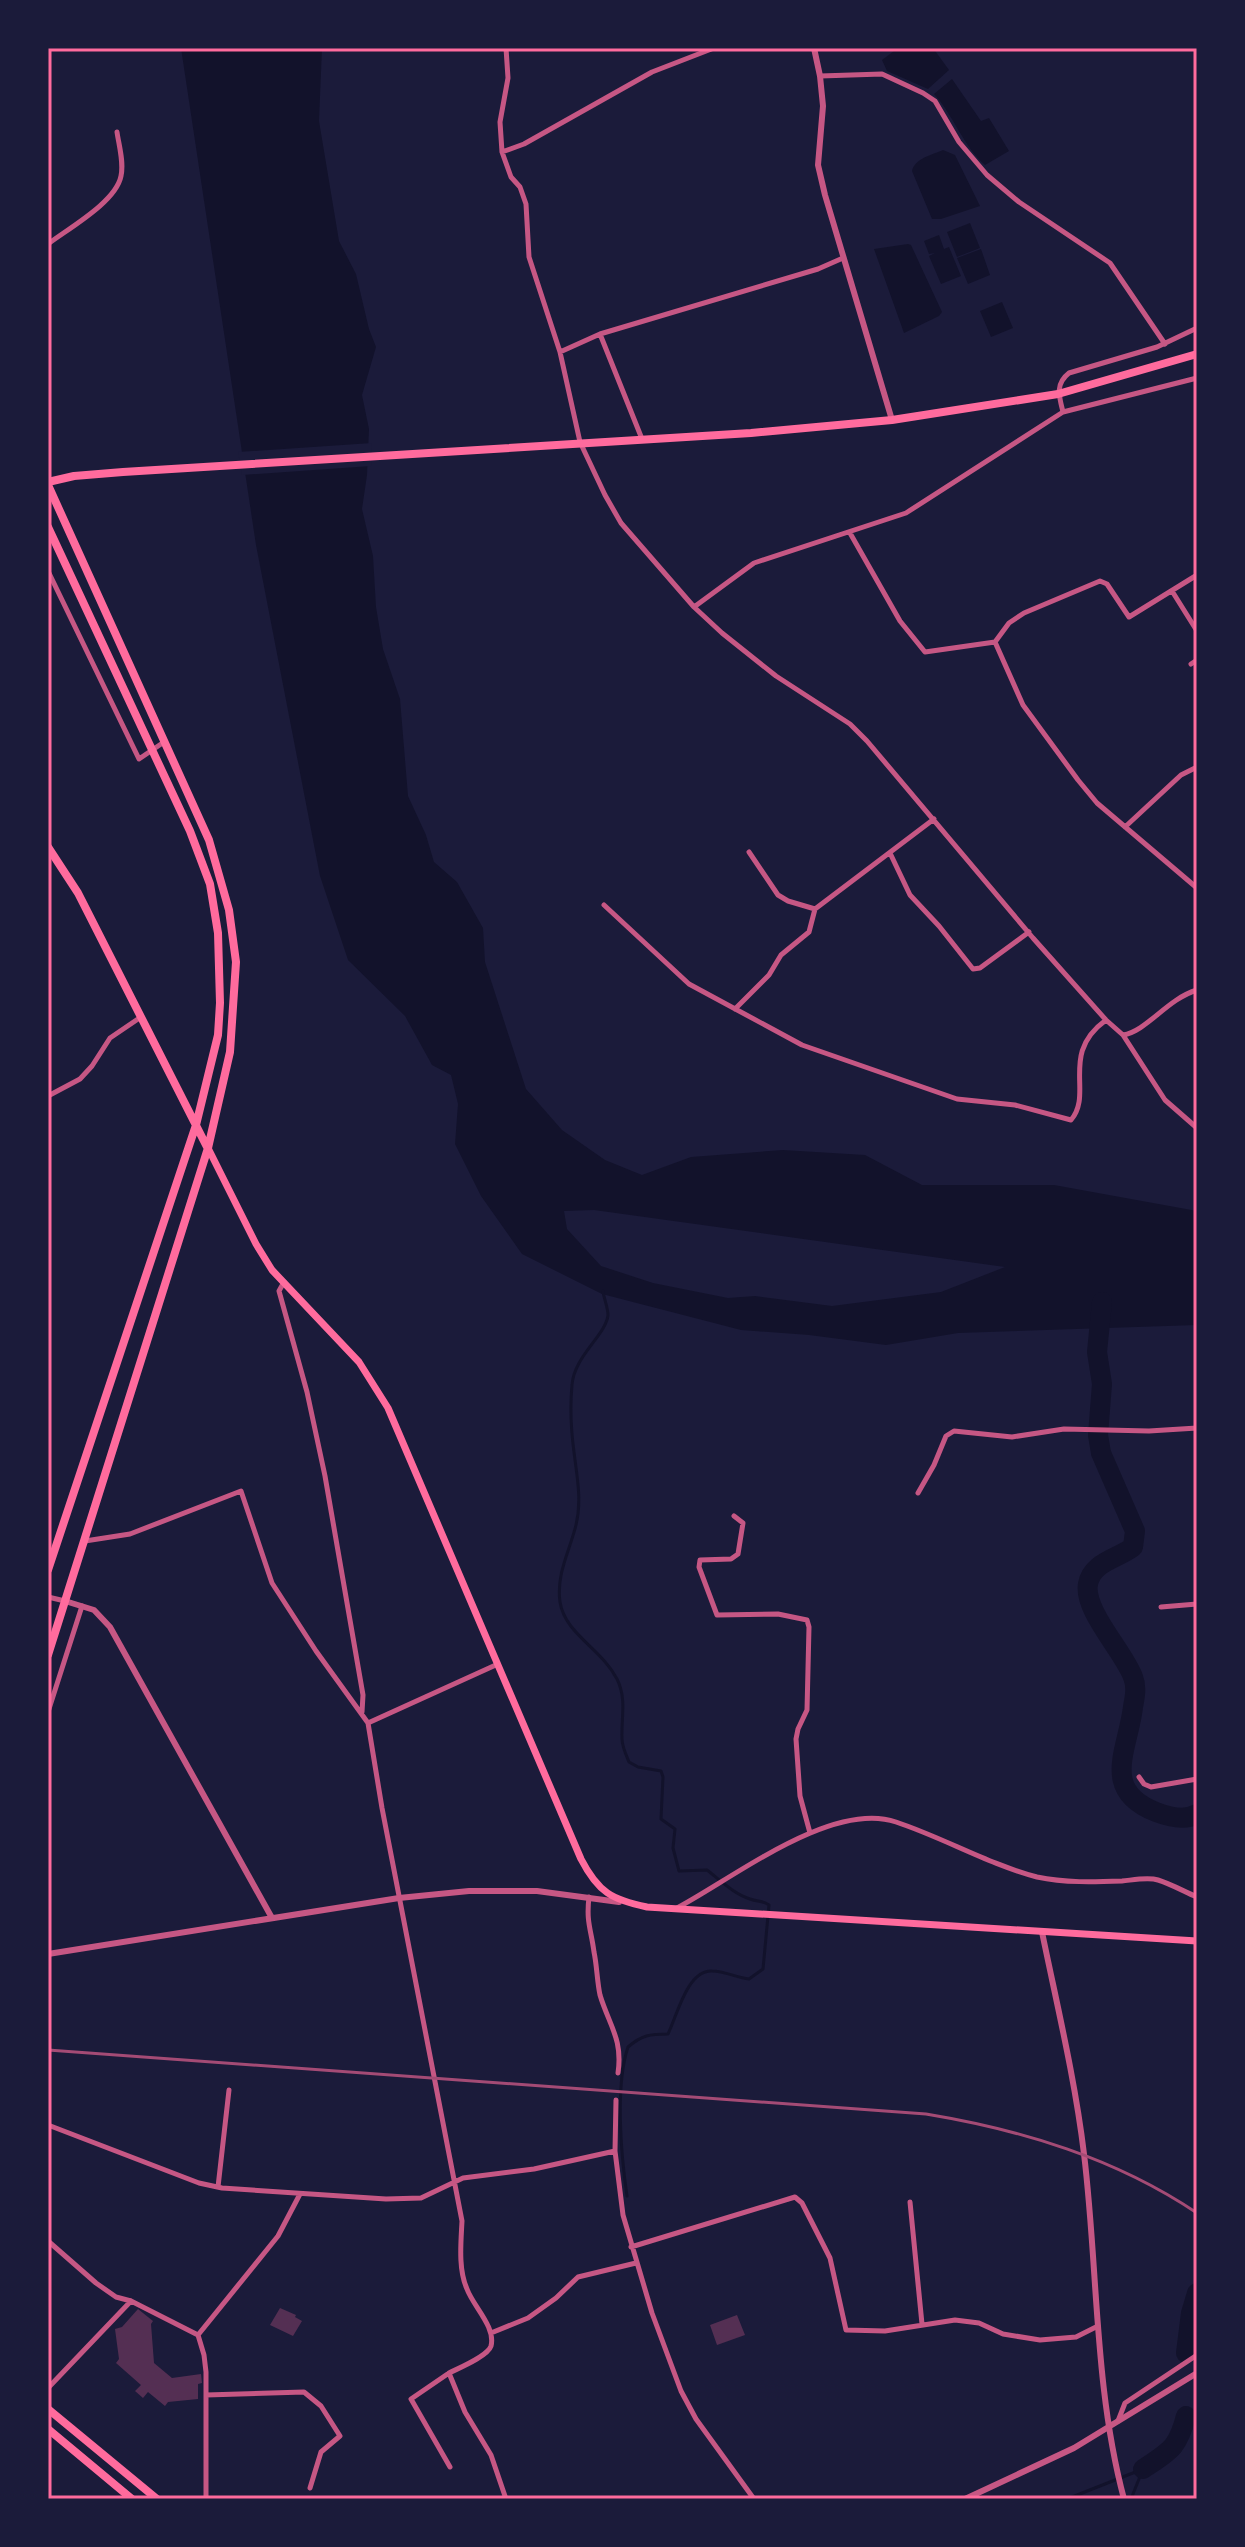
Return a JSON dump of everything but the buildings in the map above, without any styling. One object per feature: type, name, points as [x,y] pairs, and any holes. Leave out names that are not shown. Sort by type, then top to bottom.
[{"type":"highway","points":[[48,1655],[208,1148],[230,1052],[236,962],[232,926],[209,840],[48,484],[74,476],[178,468],[751,433],[892,420],[1058,394],[1197,354]]},
{"type":"highway","points":[[48,527],[190,831],[210,884],[218,933],[219,963],[218,1035],[196,1125],[48,1570]]},
{"type":"highway","points":[[48,847],[78,893],[208,1148]]},
{"type":"highway","points":[[219,963],[236,962]]},
{"type":"highway","points":[[144,1276],[164,1282]]},
{"type":"highway","points":[[48,2409],[157,2499]]},
{"type":"highway","points":[[48,2429],[132,2499]]},
{"type":"main road","points":[[208,1148],[272,1270],[359,1362],[388,1408],[595,1883],[621,1902],[647,1907],[1197,1941]]},
{"type":"street","points":[[506,48],[508,78],[500,122],[502,152],[526,204],[529,257],[560,352],[580,442],[621,523],[694,607],[722,633],[776,676],[850,724],[1106,1020],[1123,1035],[1165,1100],[1197,1128]]},
{"type":"street","points":[[502,152],[524,144],[652,72],[714,48]]},
{"type":"street","points":[[814,48],[823,106],[818,165],[892,420]]},
{"type":"street","points":[[820,76],[882,74],[935,101],[959,142],[987,175],[1019,202],[1110,263],[1165,344]]},
{"type":"street","points":[[48,244],[110,197],[121,180],[123,166],[117,132]]},
{"type":"street","points":[[560,352],[600,334],[818,269],[843,258]]},
{"type":"street","points":[[1063,412],[1058,394],[1062,378],[1069,373],[1165,344],[1197,328]]},
{"type":"street","points":[[600,334],[642,439]]},
{"type":"street","points":[[694,607],[754,563],[906,513],[1063,412],[1197,378]]},
{"type":"street","points":[[850,533],[900,621],[925,652],[995,642],[1009,623],[1024,613],[1100,581],[1107,584],[1129,617],[1197,575]]},
{"type":"street","points":[[48,571],[139,759],[164,742]]},
{"type":"street","points":[[1172,591],[1197,631]]},
{"type":"street","points":[[995,642],[1023,705],[1078,780],[1097,803],[1197,888]]},
{"type":"street","points":[[1125,827],[1181,775],[1197,767]]},
{"type":"street","points":[[735,1009],[769,975],[781,955],[809,932],[815,909],[934,819]]},
{"type":"street","points":[[749,852],[778,895],[815,909]]},
{"type":"street","points":[[890,852],[910,895],[973,969],[980,968],[1029,932]]},
{"type":"street","points":[[604,905],[689,984],[802,1045],[957,1099],[1015,1105],[1071,1120],[1078,1112],[1081,1051],[1094,1029],[1106,1020]]},
{"type":"street","points":[[1123,1035],[1133,1033],[1169,1002],[1197,990]]},
{"type":"street","points":[[48,1096],[80,1079],[110,1038],[141,1017]]},
{"type":"street","points":[[284,1282],[279,1291],[307,1392],[325,1476],[363,1695],[362,1713]]},
{"type":"street","points":[[918,1493],[946,1436],[954,1431],[1012,1437],[1064,1429],[1149,1431],[1197,1428]]},
{"type":"street","points":[[85,1541],[130,1534],[241,1491],[272,1583],[368,1723],[455,2180],[462,2221],[461,2254],[465,2287],[491,2333],[491,2346],[487,2352],[411,2399],[450,2467]]},
{"type":"street","points":[[734,1516],[743,1523],[738,1554],[731,1559],[700,1560],[699,1567],[717,1615],[778,1614],[801,1617],[807,1620],[809,1627],[807,1710],[796,1739],[800,1796],[810,1833]]},
{"type":"street","points":[[48,1597],[82,1606],[101,1616],[110,1627],[272,1918]]},
{"type":"street","points":[[1161,1607],[1197,1604]]},
{"type":"street","points":[[48,1712],[82,1606]]},
{"type":"street","points":[[368,1723],[498,1664]]},
{"type":"street","points":[[1139,1777],[1151,1787],[1197,1779]]},
{"type":"street","points":[[674,1909],[810,1833],[847,1820],[892,1820],[995,1863],[1040,1877],[1076,1882],[1156,1879],[1197,1897]]},
{"type":"street","points":[[48,1954],[399,1898],[512,1889],[621,1902]]},
{"type":"street","points":[[589,1897],[588,1929],[594,1948],[600,1995],[617,2036],[620,2056],[618,2073]]},
{"type":"street","points":[[1042,1932],[1081,2130],[1108,2428],[1124,2498]]},
{"type":"street","points":[[218,2187],[229,2090]]},
{"type":"street","points":[[616,2100],[615,2151],[623,2215],[636,2263],[681,2391],[696,2419],[754,2499]]},
{"type":"street","points":[[48,2125],[199,2183],[386,2199],[421,2198],[455,2180],[534,2169],[615,2151]]},
{"type":"street","points":[[198,2335],[278,2236],[300,2194]]},
{"type":"street","points":[[631,2247],[795,2197],[802,2203],[830,2258],[846,2330],[885,2331],[955,2320],[979,2323],[1015,2337],[1040,2340],[1076,2337],[1099,2326]]},
{"type":"street","points":[[910,2202],[922,2324]]},
{"type":"street","points":[[48,2241],[116,2297],[131,2301],[198,2335],[204,2355],[206,2395],[206,2499]]},
{"type":"street","points":[[491,2333],[528,2318],[578,2277],[636,2263]]},
{"type":"street","points":[[48,2388],[131,2301]]},
{"type":"street","points":[[1118,2422],[1125,2403],[1197,2355]]},
{"type":"street","points":[[449,2373],[465,2412],[491,2455],[506,2499]]},
{"type":"street","points":[[965,2499],[1074,2448],[1197,2373]]},
{"type":"street","points":[[206,2395],[304,2392],[321,2406],[340,2436],[321,2452],[310,2488]]},
{"type":"shaded area","points":[[181,48],[322,48],[319,121],[339,241],[356,274],[376,347],[362,395],[369,429],[362,509],[373,556],[376,607],[383,649],[400,699],[408,796],[426,835],[434,862],[457,882],[483,928],[485,962],[526,1089],[562,1130],[605,1160],[642,1175],[691,1157],[783,1150],[865,1155],[922,1185],[1054,1185],[1197,1211],[1197,1325],[958,1333],[886,1345],[741,1330],[602,1294],[522,1254],[481,1196],[455,1144],[458,1104],[451,1075],[432,1065],[405,1016],[348,960],[320,876],[256,545]],"holes":[[[594,1210],[1005,1267],[941,1292],[832,1306],[755,1296],[728,1298],[653,1283],[601,1266],[567,1229],[564,1211]]]},
{"type":"shaded area","points":[[898,48],[933,48],[949,70],[928,89],[887,71],[882,60]]},
{"type":"shaded area","points":[[952,79],[981,121],[989,118],[1009,151],[985,165],[934,94]]},
{"type":"shaded area","points":[[943,150],[955,155],[980,206],[932,219],[912,171],[920,160]]},
{"type":"shaded area","points":[[970,223],[980,248],[957,257],[947,232]]},
{"type":"shaded area","points":[[939,235],[944,249],[949,247],[961,276],[941,284],[929,256],[935,253],[929,254],[924,241]]},
{"type":"shaded area","points":[[908,244],[942,312],[904,333],[874,249]]},
{"type":"shaded area","points":[[981,249],[990,275],[968,284],[957,258]]},
{"type":"shaded area","points":[[1002,302],[1013,328],[991,337],[980,311]]},
{"type":"pier","points":[[372,443],[371,466],[242,475],[238,452]]},
{"type":"waterway","points":[[603,1291],[608,1312],[606,1323],[578,1365],[572,1385],[572,1427],[579,1507],[562,1572],[560,1602],[569,1623],[617,1679],[623,1701],[622,1742],[629,1762],[661,1771],[661,1819],[675,1829],[673,1848],[679,1871],[707,1870],[738,1894],[769,1905],[763,1969],[749,1979],[717,1971],[703,1973],[689,1986],[668,2034],[646,2036],[628,2047],[620,2100],[627,2196]]},
{"type":"waterway","points":[[1102,1302],[1097,1352],[1102,1384],[1098,1435],[1101,1453],[1135,1531],[1133,1547],[1094,1571],[1088,1584],[1088,1594],[1135,1684],[1122,1767],[1128,1792],[1139,1803],[1161,1814],[1182,1818],[1197,1814]]},
{"type":"waterway","points":[[1186,2353],[1197,2293]]},
{"type":"waterway","points":[[1143,2469],[1172,2448],[1186,2416]]},
{"type":"waterway","points":[[1067,2499],[1143,2469]]},
{"type":"waterway","points":[[1131,2499],[1143,2469]]},
{"type":"railway","points":[[48,2050],[926,2114],[997,2128],[1067,2149],[1134,2177],[1197,2213]]}]
